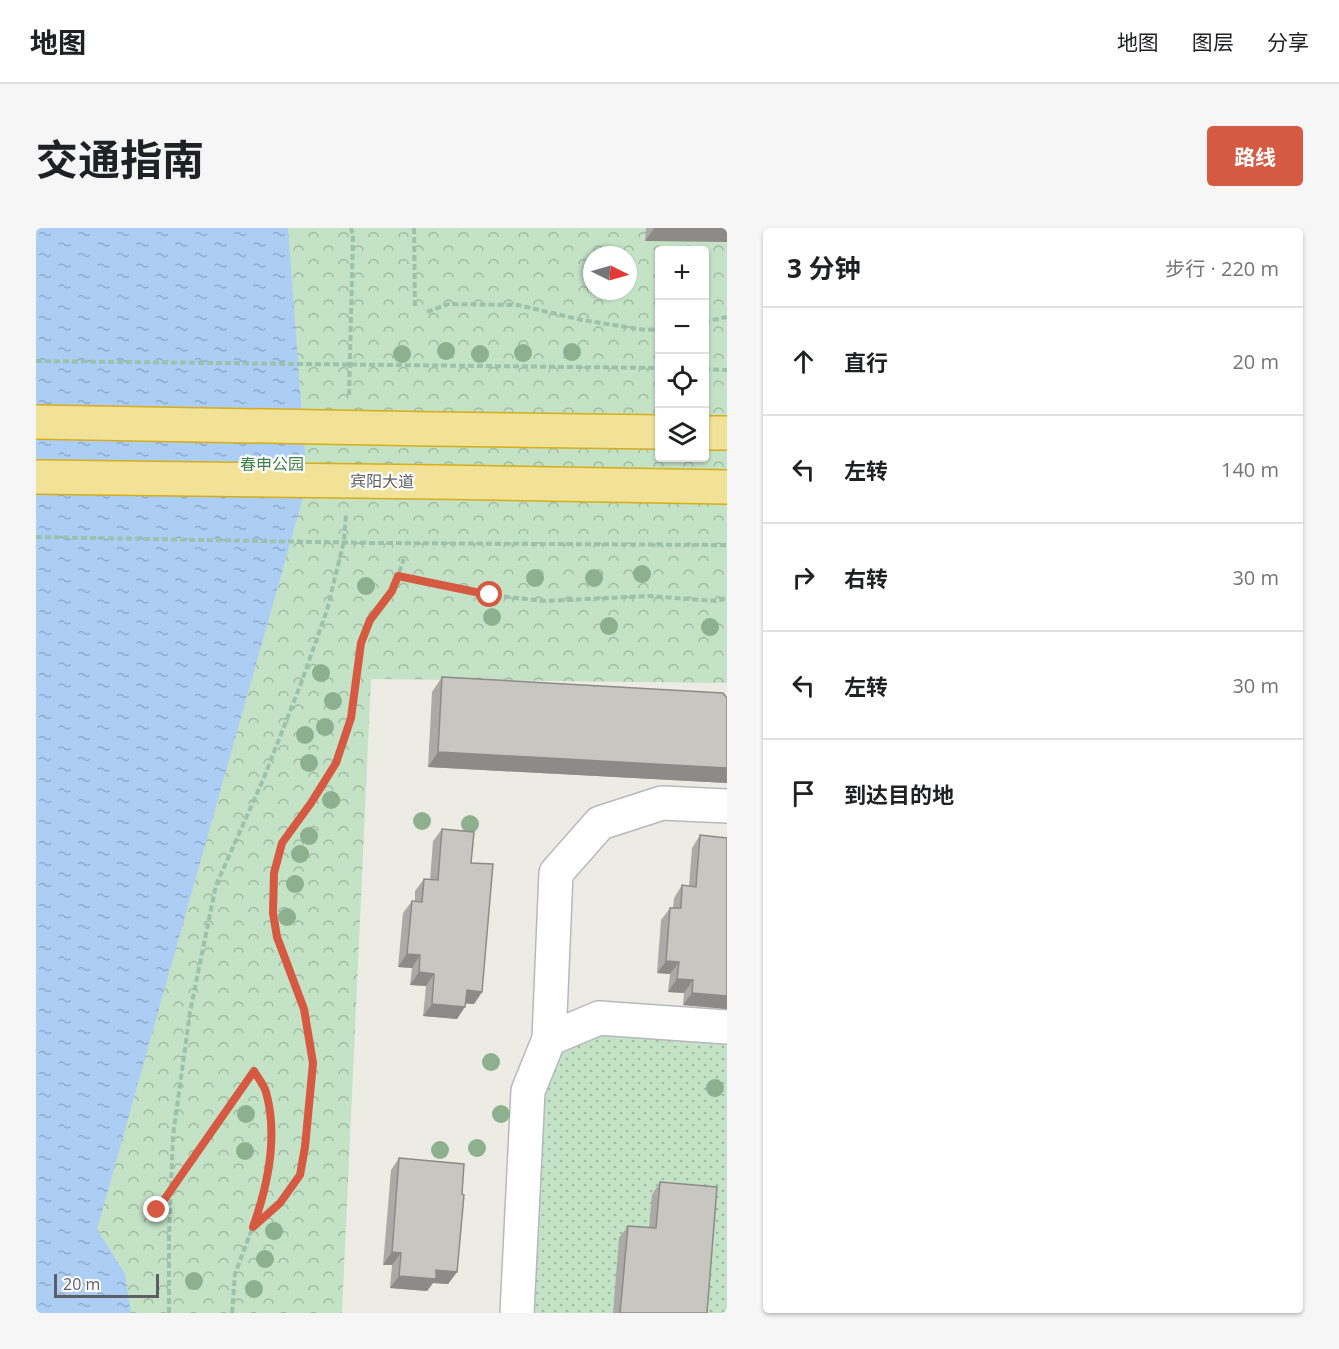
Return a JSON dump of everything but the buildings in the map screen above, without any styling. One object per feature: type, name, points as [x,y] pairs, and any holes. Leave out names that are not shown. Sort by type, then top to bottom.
[{"type":"highway","points":[[36,422],[655,432]]},
{"type":"highway","points":[[709,433],[727,433]]},
{"type":"highway","name":"宾阳大道","points":[[36,477],[727,487]]},
{"type":"lane","points":[[518,1313],[528,1091],[549,1039],[556,873],[600,824],[662,803],[727,806]]},
{"type":"lane","points":[[549,1039],[599,1018],[727,1027]]},
{"type":"path","points":[[350,406],[353,236],[351,228]]},
{"type":"path","points":[[414,228],[416,307]]},
{"type":"path","points":[[427,312],[448,304],[518,304],[582,320],[645,330],[655,329]]},
{"type":"path","points":[[709,321],[727,317]]},
{"type":"path","points":[[36,361],[655,368]]},
{"type":"path","points":[[709,369],[727,369]]},
{"type":"path","points":[[169,1313],[173,1136],[190,1012],[216,885],[263,780],[323,621],[344,542],[347,507]]},
{"type":"path","points":[[36,537],[386,543],[727,545]]},
{"type":"path","points":[[253,1227],[280,1203],[300,1175],[313,1063],[304,1009],[277,937],[273,913],[274,873],[282,843],[336,763],[351,718],[361,643],[370,620],[392,591],[404,559]]},
{"type":"path","points":[[398,576],[490,595],[545,601],[648,596],[716,601],[727,598]]},
{"type":"path","points":[[157,1210],[254,1071],[265,1090],[271,1126],[268,1175],[261,1205],[235,1274],[232,1313]]},
{"type":"green space","name":"春申公园","points":[[36,228],[727,228],[727,683],[371,679],[342,1313],[36,1313]]},
{"type":"green space","points":[[603,1032],[727,1041],[727,1313],[529,1313],[539,1100],[560,1052]]},
{"type":"water","points":[[36,228],[288,228],[307,483],[97,1229],[125,1274],[131,1313],[36,1313]]},
{"type":"route","points":[[157,1210],[254,1071],[265,1090],[271,1126],[268,1175],[253,1227],[280,1203],[300,1175],[313,1063],[304,1009],[277,937],[273,913],[274,873],[282,843],[336,763],[351,718],[361,643],[370,620],[392,591],[398,576],[490,595]]}]
